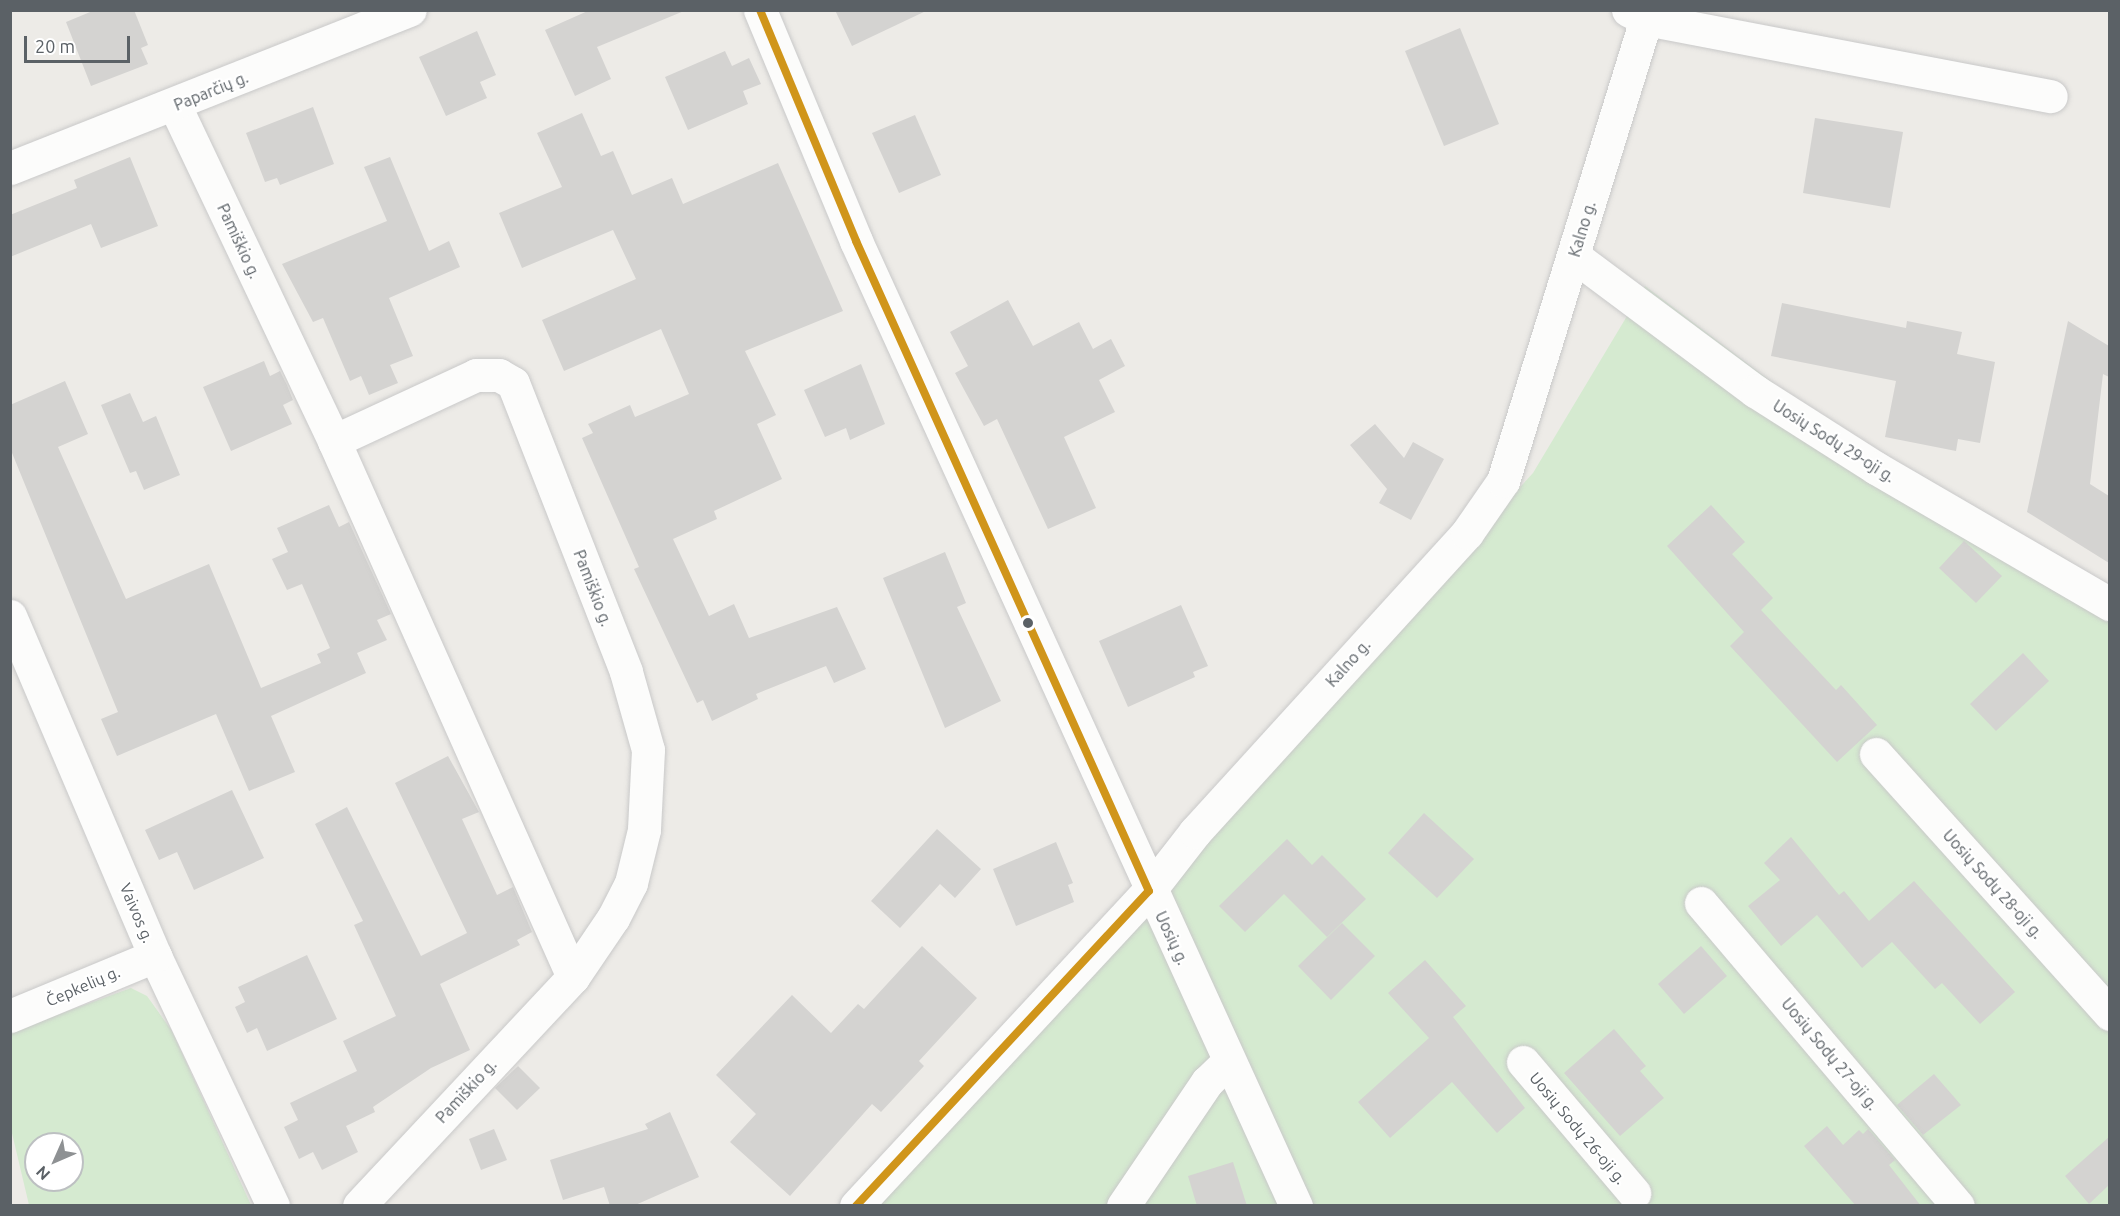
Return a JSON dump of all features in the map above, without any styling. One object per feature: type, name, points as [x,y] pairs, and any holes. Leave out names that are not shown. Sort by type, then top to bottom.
[{"type":"street","name":"Paparčių g.","points":[[10,168],[175,106],[410,10]]},
{"type":"street","name":"Uosių g.","points":[[760,10],[861,252],[1149,891],[1296,1206]]},
{"type":"street","name":"Kalno g.","points":[[856,1206],[1149,891],[1195,832],[1467,533],[1503,481],[1574,256],[1641,13]]},
{"type":"street","points":[[1641,13],[2051,96]]},
{"type":"street","name":"Pamiškio g.","points":[[175,106],[333,441],[573,977]]},
{"type":"street","name":"Uosių Sodų 29-oji g.","points":[[1574,256],[1755,391],[1876,468],[2109,604]]},
{"type":"street","name":"Pamiškio g.","points":[[333,441],[476,375],[499,375],[513,383],[626,672],[648,750],[644,830],[631,883],[573,977],[359,1206]]},
{"type":"street","name":"Vaivos g.","points":[[10,616],[155,956],[273,1206]]},
{"type":"street","name":"Uosių Sodų 28-oji g.","points":[[1876,754],[2109,1014]]},
{"type":"street","name":"Uosių Sodų 27-oji g.","points":[[1701,903],[1958,1206]]},
{"type":"street","name":"Čepkelių g.","points":[[10,1016],[155,956]]},
{"type":"street","points":[[1123,1206],[1212,1075],[1228,1062]]},
{"type":"street","name":"Uosių Sodų 26-oji g.","points":[[1523,1062],[1634,1193]]},
{"type":"green space","points":[[1645,286],[1863,451],[2109,591],[2109,1205],[862,1206],[1533,473]]},
{"type":"green space","points":[[131,988],[147,996],[172,1031],[251,1205],[29,1205],[26,1192],[84,1192],[84,1132],[24,1132],[24,1184],[11,1129],[10,1032]]},
{"type":"building","points":[[95,10],[134,10],[148,45],[141,48],[148,64],[91,86],[66,22]]},
{"type":"building","points":[[590,10],[684,11],[597,47],[611,79],[575,96],[545,30]]},
{"type":"building","points":[[835,10],[928,10],[852,46]]},
{"type":"building","points":[[1460,28],[1499,124],[1444,146],[1405,51]]},
{"type":"building","points":[[477,31],[496,75],[480,82],[487,98],[446,116],[419,57]]},
{"type":"building","points":[[725,51],[732,66],[749,58],[761,84],[743,91],[748,104],[688,130],[665,77]]},
{"type":"building","points":[[313,107],[334,164],[280,185],[277,178],[265,182],[246,133]]},
{"type":"building","points":[[582,113],[601,156],[613,151],[632,195],[672,178],[683,204],[778,163],[843,311],[745,351],[776,415],[757,424],[782,479],[714,511],[717,519],[673,539],[709,616],[734,604],[749,638],[837,607],[866,669],[834,683],[826,666],[756,694],[758,699],[712,721],[703,700],[697,703],[634,569],[639,567],[582,438],[593,433],[588,424],[630,405],[635,417],[689,394],[661,329],[564,371],[542,320],[636,279],[613,230],[522,268],[499,213],[562,187],[537,133]]},
{"type":"building","points":[[915,115],[941,175],[899,193],[872,133]]},
{"type":"building","points":[[1815,118],[1903,132],[1890,208],[1803,193]]},
{"type":"building","points":[[130,157],[158,226],[101,248],[91,224],[10,257],[10,215],[77,188],[74,180]]},
{"type":"building","points":[[390,157],[429,251],[449,241],[460,267],[389,298],[413,356],[390,365],[398,383],[369,395],[361,376],[350,381],[323,318],[313,322],[282,264],[387,221],[364,167]]},
{"type":"building","points":[[1008,300],[1033,346],[1079,322],[1093,349],[1111,339],[1125,366],[1099,380],[1115,412],[1064,437],[1096,508],[1048,529],[997,419],[984,426],[955,373],[968,366],[950,332]]},
{"type":"building","points":[[1782,303],[1906,328],[1907,321],[1962,332],[1957,354],[1995,362],[1980,443],[1958,439],[1956,451],[1885,437],[1896,381],[1771,356]]},
{"type":"building","points":[[2068,321],[2109,346],[2109,377],[2103,374],[2090,484],[2109,496],[2109,563],[2027,512]]},
{"type":"building","points":[[264,361],[270,376],[280,371],[287,385],[293,400],[283,405],[292,424],[231,451],[203,387]]},
{"type":"building","points":[[861,364],[885,424],[850,440],[846,428],[825,437],[804,390]]},
{"type":"building","points":[[65,381],[88,434],[58,447],[126,599],[209,564],[261,688],[321,663],[317,654],[330,648],[302,584],[287,590],[272,559],[288,552],[277,528],[329,505],[339,527],[349,522],[391,614],[377,620],[387,640],[357,653],[366,673],[271,716],[295,772],[249,791],[216,714],[117,756],[101,719],[118,712],[10,448],[10,405]]},
{"type":"building","points":[[130,393],[143,422],[156,416],[180,475],[144,490],[136,471],[130,473],[101,405]]},
{"type":"building","points":[[1375,424],[1404,458],[1413,442],[1444,459],[1411,520],[1379,503],[1387,489],[1350,445]]},
{"type":"building","points":[[1711,505],[1745,542],[1732,554],[1773,598],[1761,610],[1836,690],[1841,685],[1877,725],[1837,762],[1730,646],[1744,632],[1667,546]]},
{"type":"building","points":[[1964,541],[2002,576],[1976,603],[1939,568]]},
{"type":"building","points":[[945,552],[966,603],[957,607],[1001,701],[945,728],[883,578]]},
{"type":"building","points":[[1181,605],[1208,666],[1193,672],[1195,677],[1128,707],[1099,641]]},
{"type":"building","points":[[2023,653],[2049,681],[1996,731],[1970,704]]},
{"type":"building","points":[[448,756],[479,812],[462,819],[497,895],[513,887],[532,932],[517,940],[520,945],[440,984],[470,1050],[431,1068],[373,1107],[375,1112],[346,1126],[358,1152],[322,1170],[313,1152],[299,1159],[284,1127],[298,1120],[290,1103],[357,1071],[343,1041],[396,1016],[354,925],[363,921],[315,824],[347,807],[421,956],[467,933],[395,783]]},
{"type":"building","points":[[232,790],[264,858],[194,890],[177,852],[159,860],[145,830]]},
{"type":"building","points":[[1424,813],[1474,859],[1437,898],[1388,853]]},
{"type":"building","points":[[937,829],[981,869],[955,898],[940,884],[900,928],[871,901]]},
{"type":"building","points":[[1791,837],[1839,895],[1844,891],[1869,921],[1914,881],[2015,992],[1980,1024],[1942,983],[1935,989],[1892,942],[1862,968],[1817,915],[1781,946],[1748,906],[1780,880],[1764,863]]},
{"type":"building","points":[[1287,839],[1312,865],[1322,855],[1366,899],[1327,937],[1284,894],[1245,932],[1219,906]]},
{"type":"building","points":[[1056,842],[1073,883],[1068,885],[1074,902],[1016,926],[993,869]]},
{"type":"building","points":[[1342,923],[1375,956],[1331,1000],[1298,966]]},
{"type":"building","points":[[922,946],[977,998],[919,1061],[924,1066],[881,1112],[872,1104],[790,1196],[730,1142],[756,1114],[716,1075],[792,995],[831,1033],[858,1004],[864,1009]]},
{"type":"building","points":[[1701,946],[1727,976],[1684,1014],[1658,984]]},
{"type":"building","points":[[307,955],[337,1019],[267,1051],[257,1028],[247,1033],[235,1007],[245,1002],[238,987]]},
{"type":"building","points":[[1425,960],[1466,1006],[1453,1017],[1525,1108],[1497,1133],[1452,1082],[1390,1138],[1358,1102],[1429,1038],[1388,993]]},
{"type":"building","points":[[1614,1029],[1646,1066],[1640,1071],[1664,1098],[1620,1136],[1564,1073]]},
{"type":"building","points":[[518,1066],[540,1088],[517,1110],[495,1088]]},
{"type":"building","points":[[1934,1074],[1961,1105],[1923,1135],[1897,1105]]},
{"type":"building","points":[[670,1112],[699,1177],[633,1206],[610,1206],[604,1187],[563,1200],[550,1160],[648,1129],[645,1124]]},
{"type":"building","points":[[1827,1126],[1843,1145],[1859,1130],[1863,1134],[1868,1129],[1895,1160],[1889,1165],[1921,1206],[1856,1206],[1804,1146]]},
{"type":"building","points":[[494,1129],[507,1160],[481,1170],[469,1139]]},
{"type":"building","points":[[2109,1137],[2109,1185],[2089,1204],[2065,1176]]},
{"type":"building","points":[[1233,1162],[1247,1206],[1197,1206],[1188,1176]]},
{"type":"transit line","points":[[760,10],[856,241],[1149,891]]},
{"type":"transit line","points":[[856,1206],[1149,891]]}]
